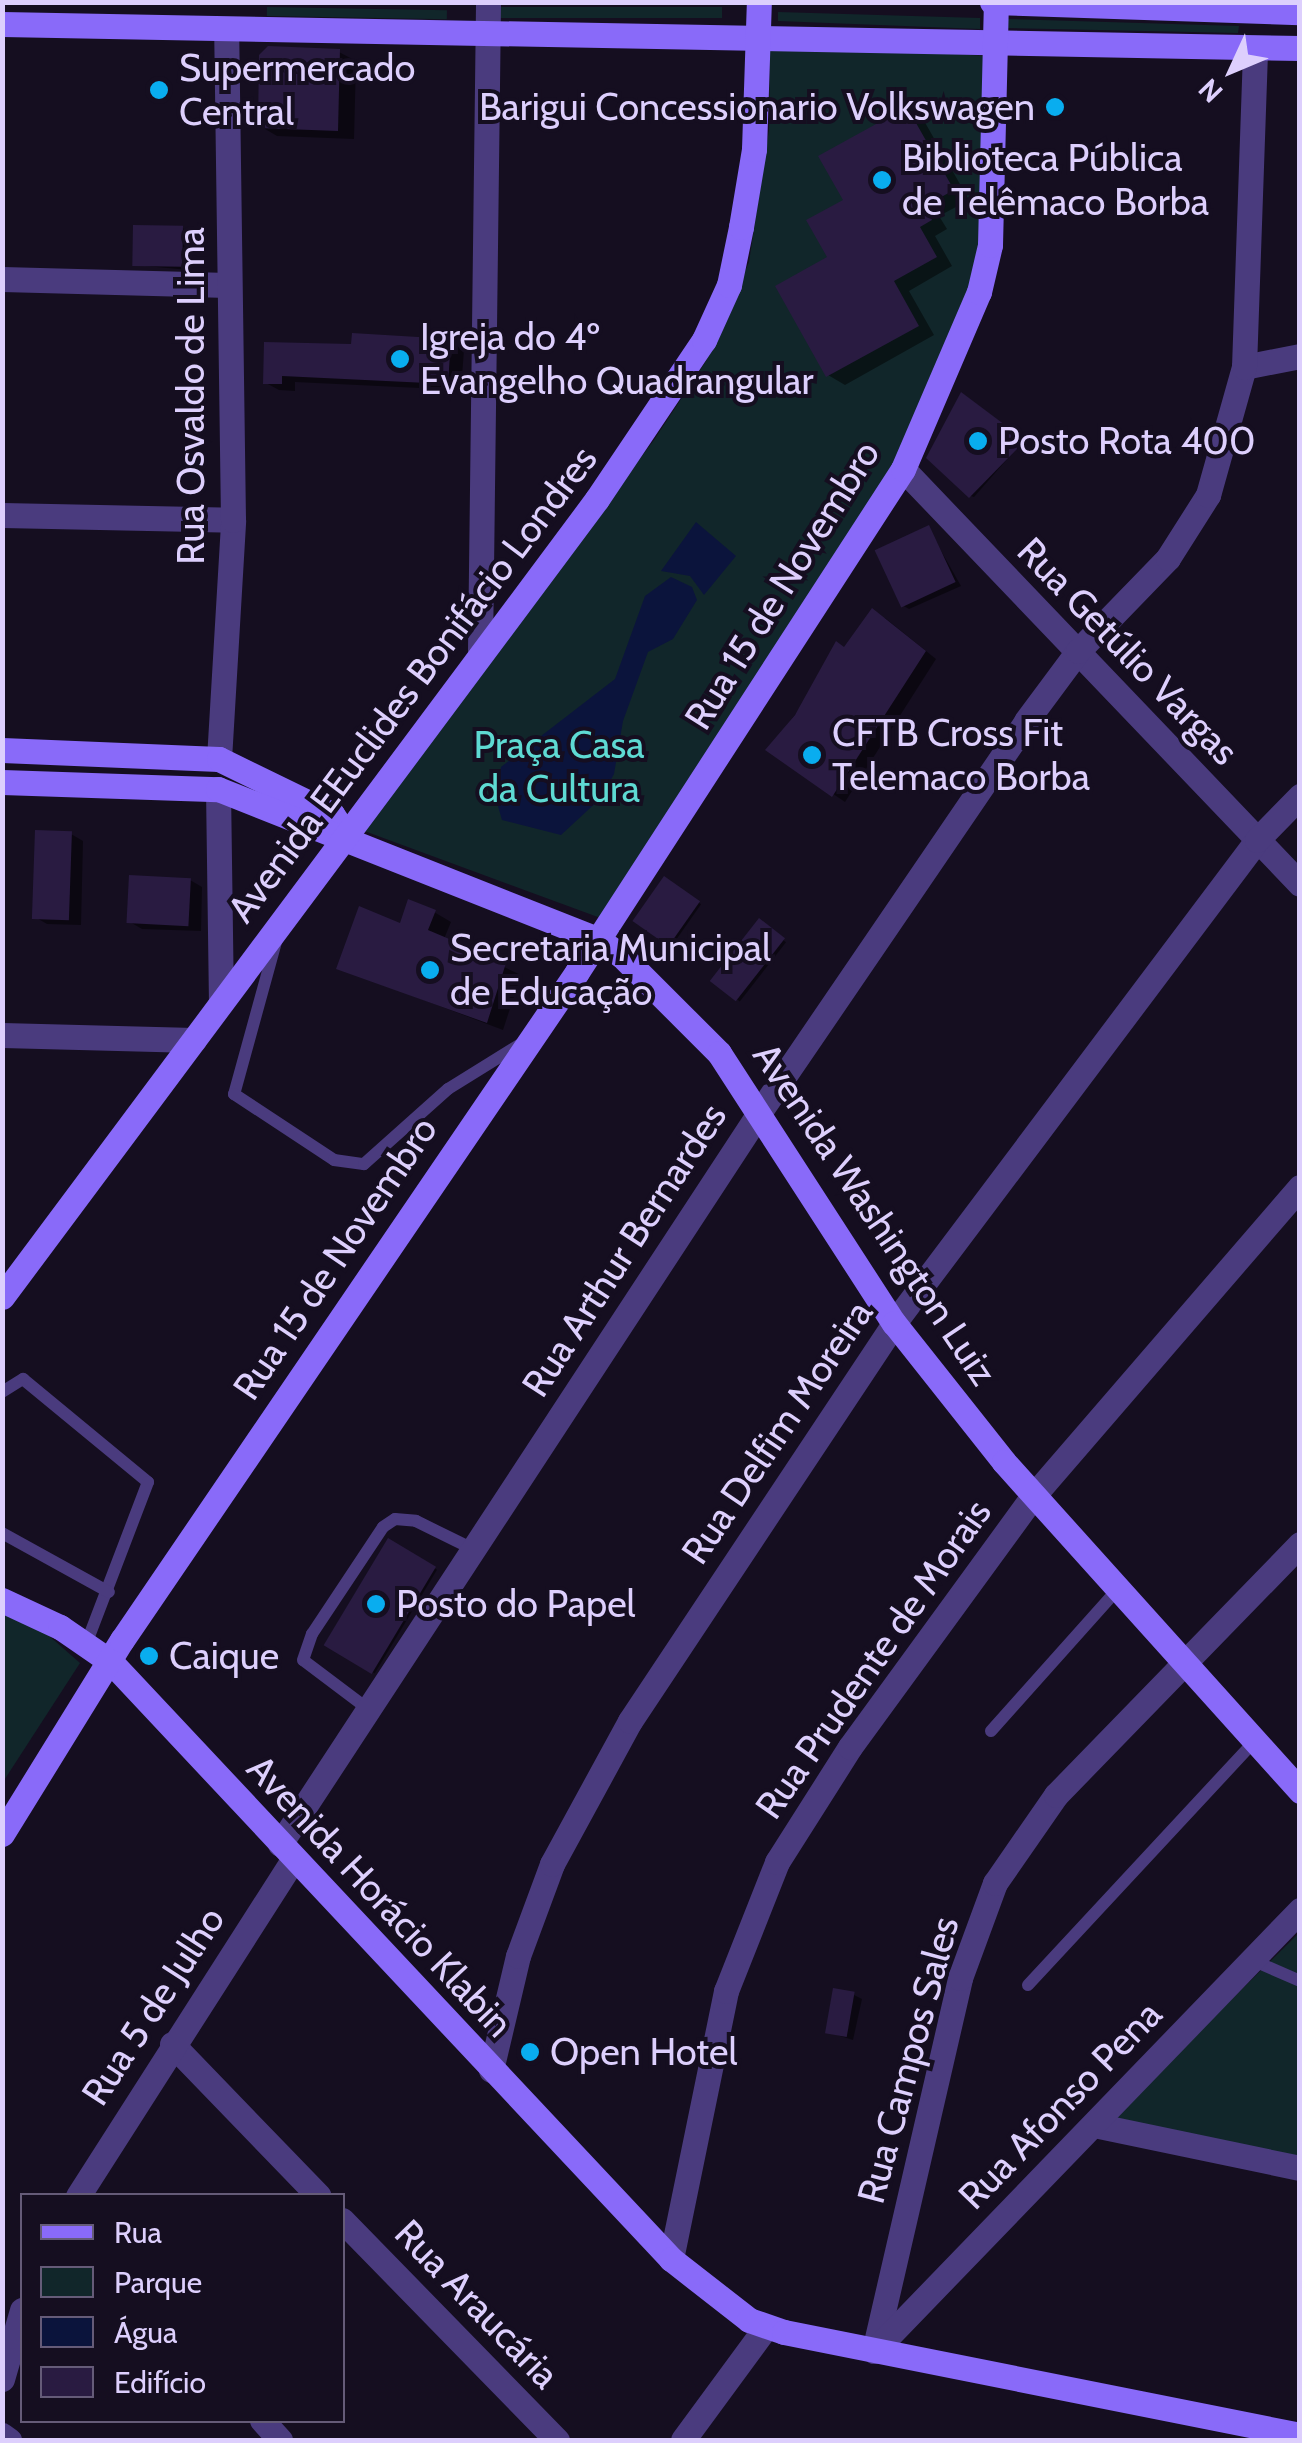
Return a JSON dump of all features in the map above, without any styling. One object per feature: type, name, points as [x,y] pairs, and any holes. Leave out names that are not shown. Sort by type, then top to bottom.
[{"type":"main road","name":"Avenida EEuclides Bonifácio Londres","points":[[2,1298],[11,1275],[194,1040],[655,418],[729,285],[754,149],[759,2]]},
{"type":"main road","points":[[995,3],[1264,7],[1300,12]]},
{"type":"main road","name":"Rua 15 de Novembro","points":[[2,1834],[116,1651],[598,939],[903,469],[978,292],[990,245],[995,3]]},
{"type":"main road","points":[[2,24],[226,32],[758,35],[994,46],[1300,48]]},
{"type":"main road","points":[[2,750],[219,759]]},
{"type":"main road","name":"Avenida Washington Luiz","points":[[219,759],[332,814],[346,836]]},
{"type":"main road","name":"Avenida Washington Luiz","points":[[2,782],[218,789],[346,836],[598,939],[669,997],[720,1053],[894,1323],[1034,1496],[1252,1744],[1300,1791]]},
{"type":"main road","name":"Avenida Horácio Klabin","points":[[2,1600],[86,1644],[116,1651],[287,1851],[671,2260],[731,2308],[766,2327],[1300,2436]]},
{"type":"street","points":[[480,650],[488,2]]},
{"type":"street","name":"Rua Osvaldo de Lima","points":[[219,759],[234,520],[226,32]]},
{"type":"street","name":"Rua Arthur Bernardes","points":[[287,1851],[368,1709],[758,1113],[1078,652],[1168,558],[1208,495],[1244,367],[1256,48]]},
{"type":"street","points":[[2,279],[228,285]]},
{"type":"street","points":[[1244,367],[1300,356]]},
{"type":"street","name":"Rua Getúlio Vargas","points":[[903,469],[1300,884]]},
{"type":"street","points":[[2,515],[234,520]]},
{"type":"street","points":[[218,789],[221,1002]]},
{"type":"street","name":"Rua Delfim Moreira","points":[[492,2070],[518,1956],[552,1864],[589,1791],[894,1323],[1256,840],[1300,796]]},
{"type":"street","points":[[2,1035],[194,1040]]},
{"type":"street","name":"Rua Prudente de Morais","points":[[671,2260],[726,1991],[778,1862],[850,1747],[1034,1496],[1300,1188]]},
{"type":"street","name":"Rua Campos Sales","points":[[874,2350],[960,1978],[995,1882],[1056,1795],[1300,1544]]},
{"type":"street","name":"Rua 5 de Julho","points":[[80,2193],[287,1851]]},
{"type":"street","name":"Rua Afonso Pena","points":[[874,2350],[1300,1910]]},
{"type":"street","points":[[172,2044],[316,2193]]},
{"type":"street","points":[[1094,2125],[1300,2168]]},
{"type":"street","name":"Rua Araucária","points":[[345,2223],[557,2440]]},
{"type":"street","points":[[2,2379],[20,2317]]},
{"type":"street","points":[[683,2440],[766,2327]]},
{"type":"street","points":[[2,2434],[8,2440]]},
{"type":"lane","points":[[280,924],[234,1094],[334,1160],[364,1164],[448,1089],[528,1040]]},
{"type":"lane","points":[[2,1392],[23,1379],[148,1482],[86,1644]]},
{"type":"lane","points":[[368,1709],[303,1660],[312,1634],[383,1526],[396,1519],[416,1521],[473,1549]]},
{"type":"lane","points":[[2,1533],[109,1592]]},
{"type":"lane","points":[[991,1731],[1116,1590]]},
{"type":"lane","points":[[1028,1985],[1252,1744]]},
{"type":"lane","points":[[1252,1960],[1300,1981]]},
{"type":"green space","points":[[267,7],[447,10],[447,19],[267,16]]},
{"type":"green space","points":[[492,7],[722,7],[722,18],[492,18]]},
{"type":"green space","points":[[778,12],[980,18],[980,29],[778,21]]},
{"type":"green space","points":[[1006,19],[1239,26],[1238,33],[1005,28]]},
{"type":"green space","name":"Praça Casa da Cultura","points":[[770,42],[986,56],[989,195],[974,288],[910,434],[851,542],[606,920],[359,829],[654,440],[706,361],[749,262],[769,130]]},
{"type":"green space","points":[[3,1603],[15,1606],[80,1663],[3,1782]]},
{"type":"green space","points":[[1299,1933],[1299,2163],[1107,2122]]},
{"type":"water","points":[[696,522],[736,556],[704,595],[690,576],[661,571]]},
{"type":"water","points":[[671,577],[692,587],[697,600],[673,639],[648,652],[623,721],[614,774],[601,798],[561,835],[502,820],[495,796],[501,767],[615,679],[645,596]]},
{"type":"building","points":[[268,46],[340,49],[338,131],[258,128],[259,55]]},
{"type":"building","points":[[907,107],[954,190],[925,206],[932,220],[920,227],[937,257],[894,281],[919,326],[826,377],[775,286],[827,257],[806,220],[843,200],[818,156]]},
{"type":"building","points":[[133,225],[183,226],[182,267],[132,266]]},
{"type":"building","points":[[352,333],[451,339],[448,384],[282,376],[282,384],[263,384],[264,342],[351,344]]},
{"type":"building","name":"Posto Rota 400","points":[[961,392],[1021,437],[1020,446],[969,498],[926,458]]},
{"type":"building","points":[[929,525],[956,582],[901,607],[875,550]]},
{"type":"building","points":[[872,608],[926,651],[832,797],[765,750],[795,715],[836,641],[844,647]]},
{"type":"building","points":[[35,830],[72,831],[69,920],[32,919]]},
{"type":"building","points":[[129,875],[191,878],[188,926],[126,923]]},
{"type":"building","points":[[664,876],[700,901],[668,946],[632,921]]},
{"type":"building","name":"Secretaria Municipal de Educação","points":[[408,899],[436,910],[428,930],[506,963],[487,1023],[336,969],[359,906],[400,923]]},
{"type":"building","points":[[759,918],[785,938],[736,1001],[710,981]]},
{"type":"building","name":"Posto do Papel","points":[[388,1538],[436,1567],[372,1674],[324,1645]]},
{"type":"building","points":[[833,1988],[855,1992],[847,2037],[825,2033]]},
{"type":"place","name":"Supermercado Central","points":[[159,90]]},
{"type":"place","name":"Barigui Concessionario Volkswagen","points":[[1055,107]]},
{"type":"place","name":"Biblioteca Pública de Telêmaco Borba","points":[[882,180]]},
{"type":"place","name":"Igreja do 4º Evangelho Quadrangular","points":[[400,359]]},
{"type":"place","name":"Posto Rota 400","points":[[978,441]]},
{"type":"place","name":"CFTB Cross Fit Telemaco Borba","points":[[812,755]]},
{"type":"place","name":"Secretaria Municipal de Educação","points":[[430,970]]},
{"type":"place","name":"Posto do Papel","points":[[376,1604]]},
{"type":"place","name":"Caique","points":[[149,1656]]},
{"type":"place","name":"Open Hotel","points":[[530,2052]]}]
